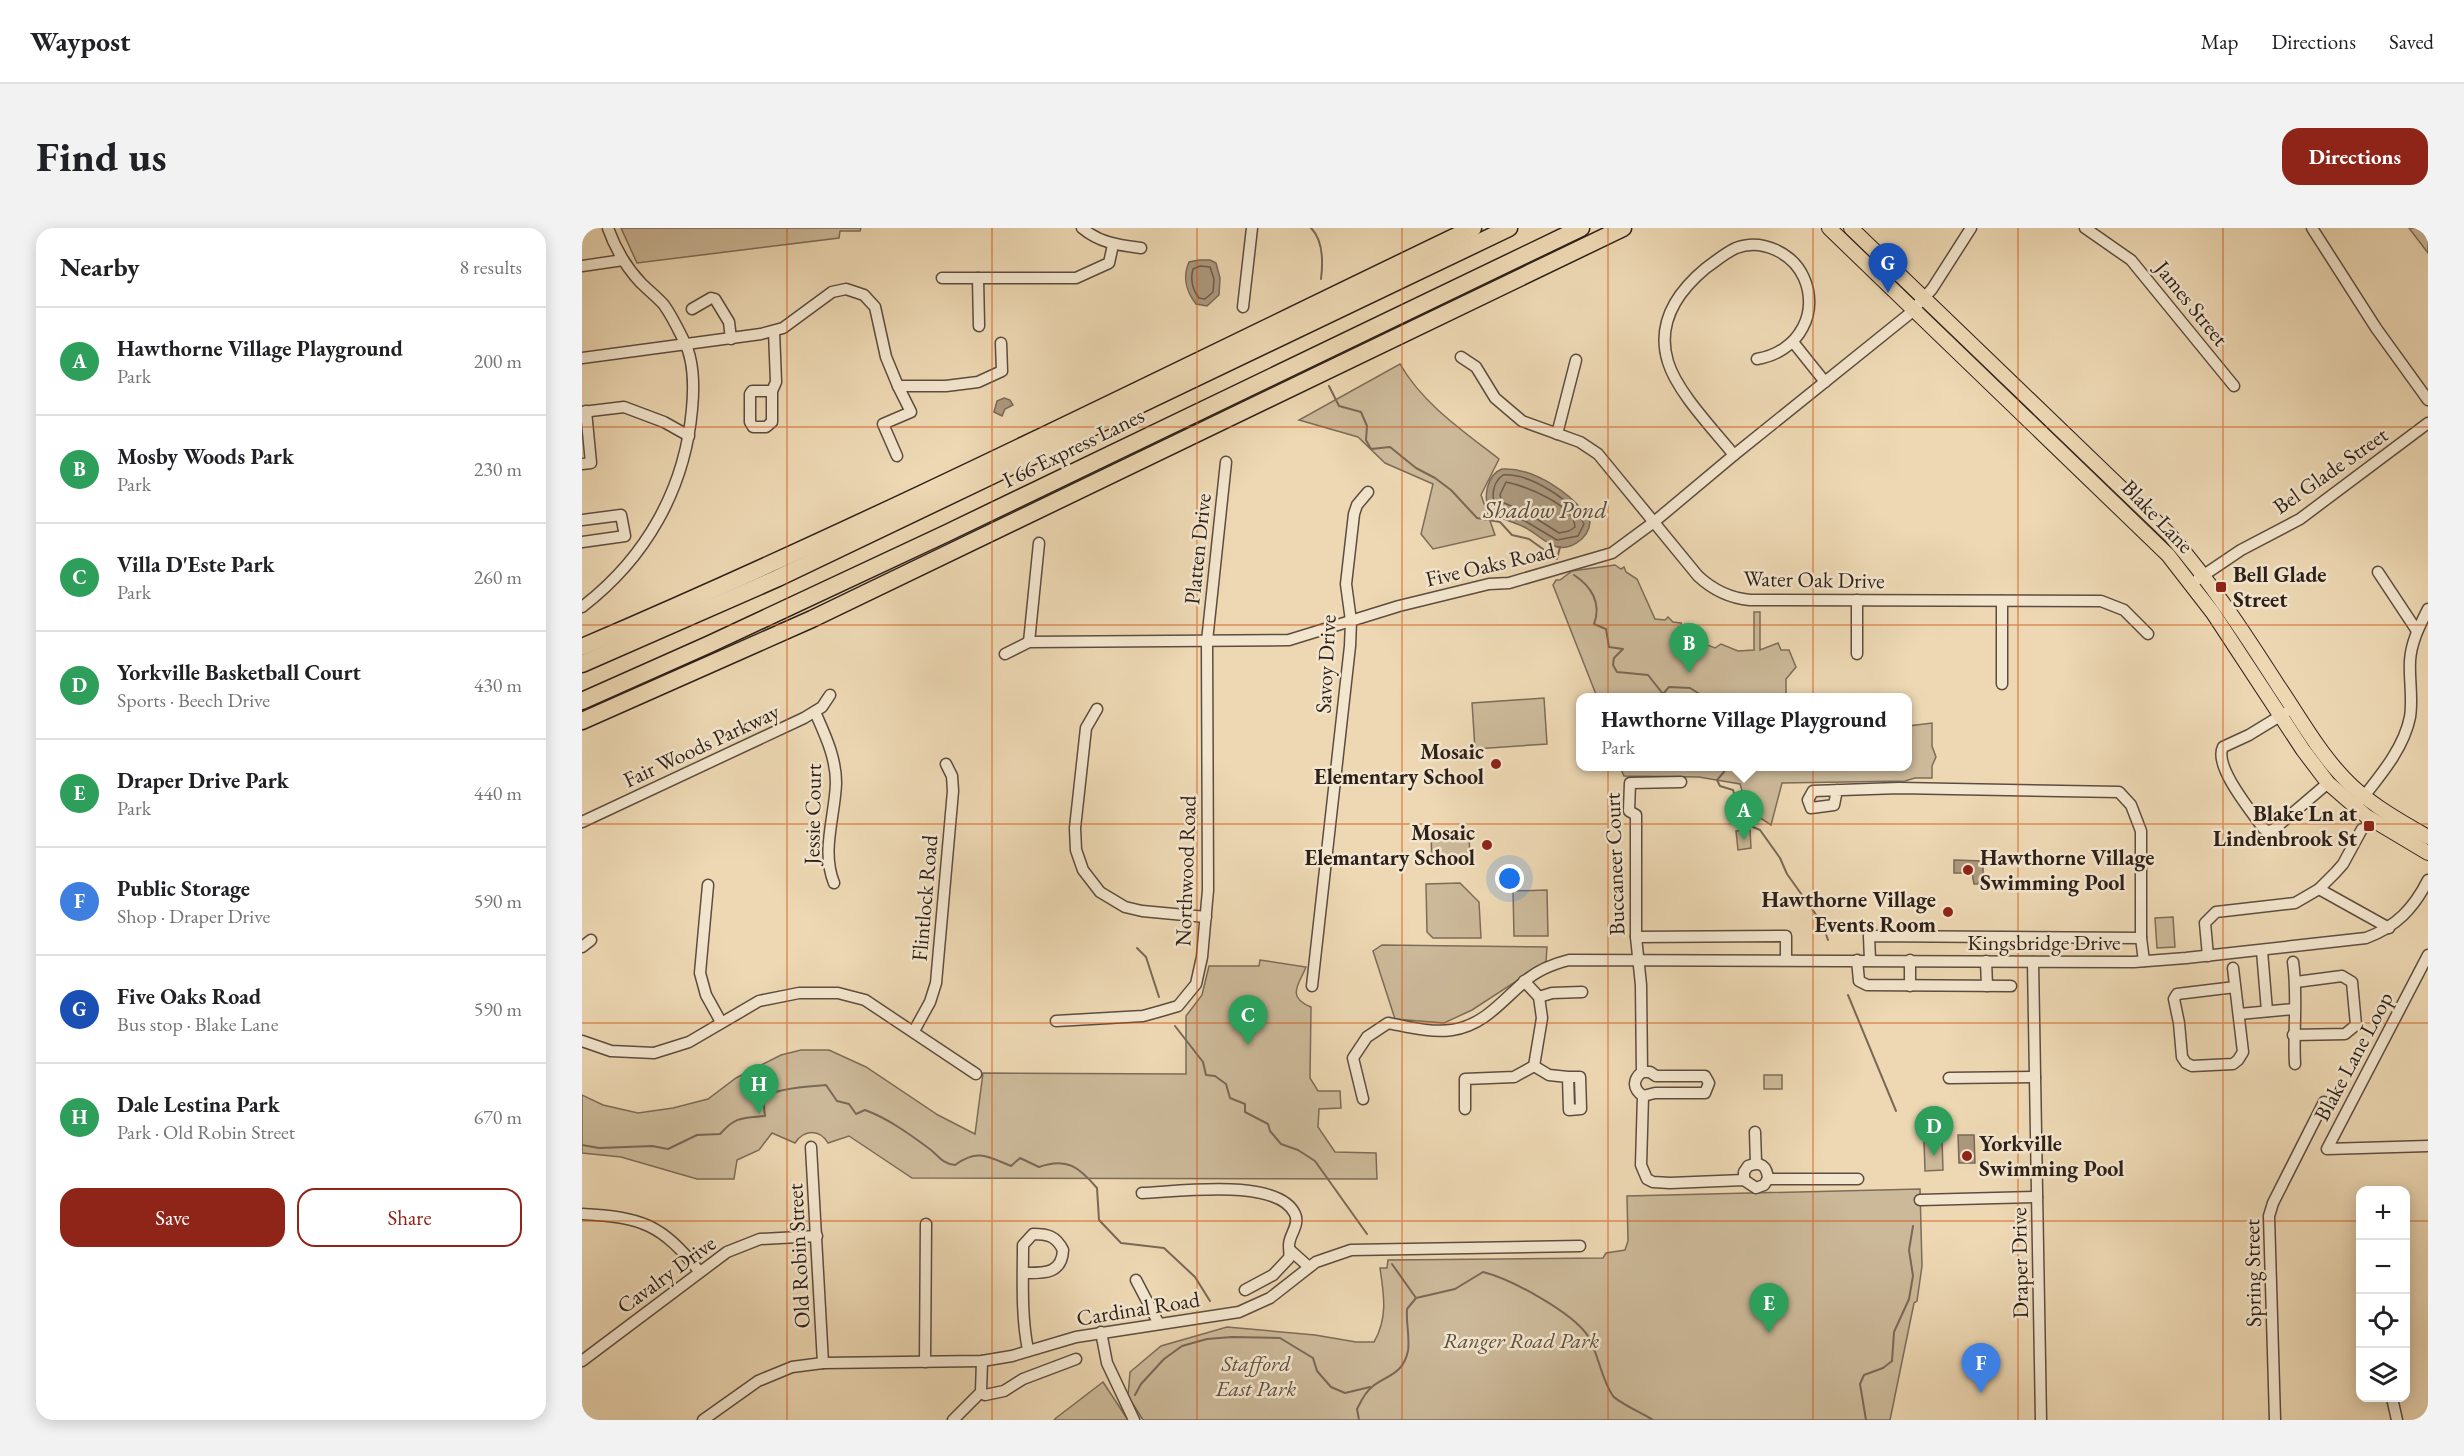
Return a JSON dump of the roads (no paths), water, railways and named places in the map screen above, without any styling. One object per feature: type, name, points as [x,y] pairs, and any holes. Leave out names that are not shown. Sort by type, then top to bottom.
[{"type":"highway","points":[[582,647],[681,605],[850,527],[1473,228]]},
{"type":"highway","name":"I 66 Express Lanes","points":[[582,664],[778,578],[1509,228]]},
{"type":"highway","name":"I 66 Express Lanes","points":[[582,701],[945,534],[1581,228]]},
{"type":"highway","points":[[582,721],[812,619],[1623,228]]},
{"type":"main road","name":"Blake Lane","points":[[1829,228],[2138,523],[2192,584],[2280,716],[2328,783],[2359,802],[2428,853]]},
{"type":"main road","name":"Blake Lane","points":[[1851,228],[2153,517],[2204,574],[2359,802],[2428,837]]},
{"type":"street","points":[[582,606],[614,579],[648,538],[676,483],[689,436],[692,384],[686,345],[662,303],[639,281],[623,260],[608,228]]},
{"type":"street","points":[[1082,228],[1094,237],[1113,244],[1141,248]]},
{"type":"street","points":[[1244,307],[1252,228]]},
{"type":"street","name":"Five Oaks Road","points":[[1005,654],[1029,642],[1289,640],[1459,591],[1489,584],[1509,583],[1581,561],[1595,560],[1612,553],[1654,522],[1734,454],[1914,310],[1924,299],[1971,228]]},
{"type":"street","name":"James Street","points":[[2085,228],[2131,260],[2234,386]]},
{"type":"street","points":[[2312,228],[2376,328],[2428,400]]},
{"type":"street","points":[[942,278],[1076,278],[1109,263],[1113,244]]},
{"type":"street","points":[[1734,454],[1680,386],[1670,368],[1665,336],[1667,319],[1674,303],[1689,283],[1726,253],[1742,246],[1759,245],[1783,254],[1794,262],[1808,288],[1809,304],[1807,319],[1793,342],[1770,357],[1757,359]]},
{"type":"street","points":[[582,266],[623,260]]},
{"type":"street","points":[[978,278],[979,326]]},
{"type":"street","points":[[582,358],[731,339],[774,331],[783,328],[831,292],[846,289],[864,295],[875,307],[886,357],[910,412],[883,424],[897,456]]},
{"type":"street","points":[[692,309],[711,298],[715,299],[729,322],[731,339]]},
{"type":"street","points":[[772,391],[776,382],[774,331]]},
{"type":"street","points":[[1793,342],[1825,382]]},
{"type":"street","points":[[898,386],[946,386],[978,382],[1002,371],[1001,343]]},
{"type":"street","name":"Water Oak Drive","points":[[1461,357],[1476,367],[1496,398],[1510,413],[1532,426],[1580,442],[1598,454],[1698,576],[1710,587],[1730,596],[1750,600],[2108,603],[2128,613],[2148,634]]},
{"type":"street","points":[[1557,434],[1576,360]]},
{"type":"street","points":[[582,464],[591,463],[584,412],[624,407],[664,422],[689,436]]},
{"type":"street","name":"Bel Glade Street","points":[[2192,584],[2241,549],[2300,519],[2428,423]]},
{"type":"street","name":"Platten Drive","points":[[1207,641],[1226,462]]},
{"type":"street","name":"Savoy Drive","points":[[1312,986],[1350,646],[1351,621],[1346,584],[1354,514],[1357,505],[1368,492]]},
{"type":"street","points":[[582,520],[621,515],[625,536],[582,542]]},
{"type":"street","points":[[1029,642],[1039,543]]},
{"type":"street","points":[[2378,572],[2417,631]]},
{"type":"street","points":[[1857,600],[1857,654]]},
{"type":"street","points":[[2002,601],[2002,684]]},
{"type":"street","points":[[2359,802],[2389,763],[2408,725],[2411,702],[2410,658],[2417,631],[2428,609]]},
{"type":"street","name":"Northwood Road","points":[[1056,1021],[1143,1016],[1178,1006],[1196,984],[1202,957],[1208,890],[1207,641]]},
{"type":"street","name":"Fair Woods Parkway","points":[[582,822],[815,712],[830,695]]},
{"type":"street","points":[[2294,708],[2249,735],[2223,747],[2220,752],[2223,769],[2267,831],[2273,830],[2328,783]]},
{"type":"street","points":[[1097,710],[1086,728],[1075,828],[1076,850],[1083,870],[1100,892],[1125,908],[1206,917]]},
{"type":"street","name":"Jessie Court","points":[[815,712],[827,740],[835,770],[835,795],[827,860],[834,883]]},
{"type":"street","name":"Flintlock Road","points":[[914,1031],[930,1002],[936,983],[953,791],[952,776],[946,764]]},
{"type":"street","name":"Buccaneer Court","points":[[1642,1072],[1640,959],[1636,937],[1636,815],[1629,811],[1630,783],[1681,782]]},
{"type":"street","points":[[1837,790],[1899,788],[2119,792],[2131,805],[2141,831],[2141,938],[2144,961]]},
{"type":"street","points":[[2208,956],[2205,922],[2216,912],[2295,903],[2319,889],[2343,864],[2362,829]]},
{"type":"street","name":"Kingsbridge Drive","points":[[1363,1099],[1353,1058],[1367,1036],[1388,1023],[1432,1031],[1466,1027],[1490,1014],[1524,981],[1569,960],[2144,961],[2262,951],[2366,938],[2389,928],[2408,912],[2428,880]]},
{"type":"street","points":[[708,885],[700,973],[706,995],[721,1022]]},
{"type":"street","points":[[2319,889],[2389,928]]},
{"type":"street","points":[[1636,937],[1786,936],[1786,959]]},
{"type":"street","points":[[1870,960],[1869,936],[2141,938]]},
{"type":"street","points":[[2262,951],[2267,1011]]},
{"type":"street","name":"Blake Lane Loop","points":[[2428,955],[2327,1149],[2428,1146]]},
{"type":"street","points":[[1857,960],[1858,978],[1864,985],[2011,986]]},
{"type":"street","points":[[1910,960],[1910,986]]},
{"type":"street","points":[[1986,961],[1987,986]]},
{"type":"street","name":"Draper Drive","points":[[2033,962],[2042,1420]]},
{"type":"street","points":[[2293,962],[2296,982],[2293,1035],[2295,1064]]},
{"type":"street","points":[[2233,968],[2243,1052],[2233,1064],[2192,1066],[2186,1063],[2182,1056],[2174,999],[2177,994],[2235,987]]},
{"type":"street","points":[[2293,1035],[2346,1034],[2356,1025],[2352,982],[2342,976],[2296,982]]},
{"type":"street","points":[[1524,981],[1539,997],[1542,1018],[1534,1066]]},
{"type":"street","points":[[1539,997],[1552,993],[1582,992]]},
{"type":"street","points":[[582,1041],[611,1051],[654,1053],[679,1046],[749,1006],[771,997],[799,993],[838,993],[865,1000],[976,1074]]},
{"type":"street","points":[[2239,1014],[2294,1009]]},
{"type":"street","points":[[1534,1066],[1549,1075],[1568,1077]]},
{"type":"street","points":[[1465,1110],[1466,1079],[1514,1077],[1534,1066]]},
{"type":"street","points":[[1655,1093],[1659,1082],[1656,1076],[1650,1072],[1642,1072],[1635,1079],[1635,1085],[1637,1092],[1643,1096],[1655,1093],[1705,1093],[1709,1083],[1706,1076],[1656,1076]]},
{"type":"street","points":[[1949,1078],[2035,1077]]},
{"type":"street","points":[[1643,1096],[1641,1165],[1647,1179],[1653,1182],[1670,1183],[1744,1180],[1756,1188],[1764,1185],[1768,1179],[1767,1170],[1763,1165],[1756,1163],[1748,1166],[1744,1172],[1744,1180]]},
{"type":"street","name":"Spring Street","points":[[2276,1420],[2273,1393],[2270,1210],[2324,1102]]},
{"type":"street","points":[[1755,1132],[1756,1163]]},
{"type":"street","name":"Old Robin Street","points":[[811,1147],[823,1363]]},
{"type":"street","points":[[1768,1179],[1858,1179]]},
{"type":"street","points":[[1142,1193],[1238,1189],[1264,1192],[1287,1202],[1296,1216],[1294,1232],[1289,1243],[1289,1258],[1273,1275],[1245,1290]]},
{"type":"street","points":[[1920,1200],[2037,1197]]},
{"type":"street","points":[[582,1214],[624,1217],[651,1226],[674,1242],[699,1271]]},
{"type":"street","points":[[925,1362],[926,1224]]},
{"type":"street","points":[[1023,1273],[1052,1272],[1059,1266],[1063,1250],[1058,1240],[1047,1234],[1033,1234],[1023,1245],[1022,1320],[1028,1350]]},
{"type":"street","name":"Cavalry Drive","points":[[582,1362],[727,1252],[751,1241],[770,1237],[816,1236]]},
{"type":"street","name":"Cardinal Road","points":[[703,1420],[758,1380],[792,1367],[823,1363],[982,1361],[1012,1356],[1101,1332],[1248,1309],[1270,1298],[1309,1267],[1333,1255],[1363,1248],[1580,1246]]},
{"type":"street","points":[[1290,1250],[1309,1267]]},
{"type":"street","points":[[1136,1280],[1159,1324]]},
{"type":"street","points":[[1101,1332],[1107,1363],[1134,1420]]},
{"type":"street","points":[[981,1392],[985,1395],[1004,1391],[1023,1379],[1076,1359]]},
{"type":"street","points":[[952,1420],[981,1392],[982,1361]]},
{"type":"street","points":[[2393,1402],[2397,1420]]},
{"type":"water","points":[[1210,260],[1216,263],[1220,278],[1219,295],[1207,306],[1196,304],[1186,284],[1189,262]]},
{"type":"water","points":[[1004,398],[1010,400],[1013,405],[1005,409],[1002,416],[994,412],[997,401]]},
{"type":"water","name":"Shadow Pond","points":[[1502,469],[1527,473],[1540,478],[1575,502],[1590,522],[1582,539],[1571,546],[1558,547],[1493,512],[1488,504],[1488,486],[1493,476]]},
{"type":"water","name":"Hawthorne Village Swimming Pool","points":[[1954,860],[1983,861],[1983,884],[1974,884],[1972,873],[1954,873]]},
{"type":"water","name":"Yorkville Swimming Pool","points":[[1958,1135],[1974,1135],[1975,1163],[1959,1163]]},
{"type":"waterway","points":[[1311,228],[1320,246],[1321,279]]},
{"type":"waterway","points":[[1329,386],[1339,406],[1361,412],[1367,426],[1366,440],[1371,449],[1390,447],[1416,468],[1451,490],[1477,518],[1500,522],[1512,535],[1529,539],[1557,559],[1560,547]]},
{"type":"waterway","points":[[1574,575],[1590,590],[1596,602],[1594,624],[1606,629],[1609,647],[1623,649],[1614,658],[1613,665],[1617,672],[1648,675],[1662,693]]},
{"type":"waterway","points":[[1664,693],[1669,687],[1690,688],[1698,693]]},
{"type":"waterway","points":[[1724,771],[1717,780],[1720,786],[1733,790],[1742,816],[1753,827],[1760,830],[1780,858],[1787,874],[1822,923],[1828,940]]},
{"type":"waterway","points":[[1137,948],[1146,957],[1159,997]]},
{"type":"waterway","points":[[1848,995],[1896,1111]]},
{"type":"waterway","points":[[1175,1026],[1203,1062],[1206,1075],[1215,1076],[1226,1084],[1230,1098],[1245,1104],[1245,1112],[1268,1124],[1270,1131],[1281,1144],[1298,1150],[1315,1161],[1367,1234]]},
{"type":"waterway","points":[[582,1145],[599,1148],[652,1146],[668,1149],[697,1135],[720,1134],[740,1119],[765,1116],[763,1098],[775,1092],[826,1085],[837,1101],[849,1104],[856,1114],[865,1110],[881,1117],[905,1131],[950,1164],[955,1165],[970,1157],[982,1156],[1011,1166],[1020,1158],[1039,1167],[1057,1163],[1078,1169],[1097,1188],[1099,1220],[1121,1243],[1164,1248],[1195,1277],[1210,1301]]},
{"type":"waterway","points":[[1866,1420],[1860,1384],[1864,1375],[1883,1368],[1892,1361],[1894,1332],[1909,1299],[1913,1276],[1909,1250],[1913,1226]]},
{"type":"waterway","points":[[1392,1264],[1416,1298]]},
{"type":"waterway","points":[[1359,1420],[1357,1409],[1365,1394],[1399,1369],[1406,1359],[1408,1351],[1407,1309],[1416,1298],[1455,1289],[1483,1272],[1524,1289],[1569,1317],[1588,1336],[1605,1382],[1613,1396],[1653,1420]]},
{"type":"waterway","points":[[1135,1395],[1141,1384],[1164,1359],[1182,1346],[1207,1339],[1232,1337],[1280,1338],[1313,1358],[1317,1371],[1331,1387],[1345,1393],[1370,1387]]},
{"type":"place","name":"Five Oaks Road","points":[[1888,293]]},
{"type":"place","name":"Bell Glade Street","points":[[2221,587]]},
{"type":"place","name":"Mosby Woods Park","points":[[1689,673]]},
{"type":"place","name":"Mosaic Elementary School","points":[[1496,764]]},
{"type":"place","name":"Blake Ln at Lindenbrook St","points":[[2369,826]]},
{"type":"place","name":"Hawthorne Village Playground","points":[[1744,840]]},
{"type":"place","name":"Mosaic Elemantary School","points":[[1487,845]]},
{"type":"place","name":"Hawthorne Village Swimming Pool","points":[[1968,870]]},
{"type":"place","name":"Hawthorne Village Events Room","points":[[1948,912]]},
{"type":"place","name":"Villa D'Este Park","points":[[1248,1045]]},
{"type":"place","name":"Dale Lestina Park","points":[[759,1114]]},
{"type":"place","name":"Yorkville Basketball Court","points":[[1934,1156]]},
{"type":"place","name":"Yorkville Swimming Pool","points":[[1967,1156]]},
{"type":"place","name":"Draper Drive Park","points":[[1769,1333]]},
{"type":"place","name":"Public Storage","points":[[1981,1393]]},
{"type":"park label","name":"Ranger Road Park","points":[[1521,1340]]},
{"type":"park label","name":"Stafford East Park","points":[[1256,1376]]}]
